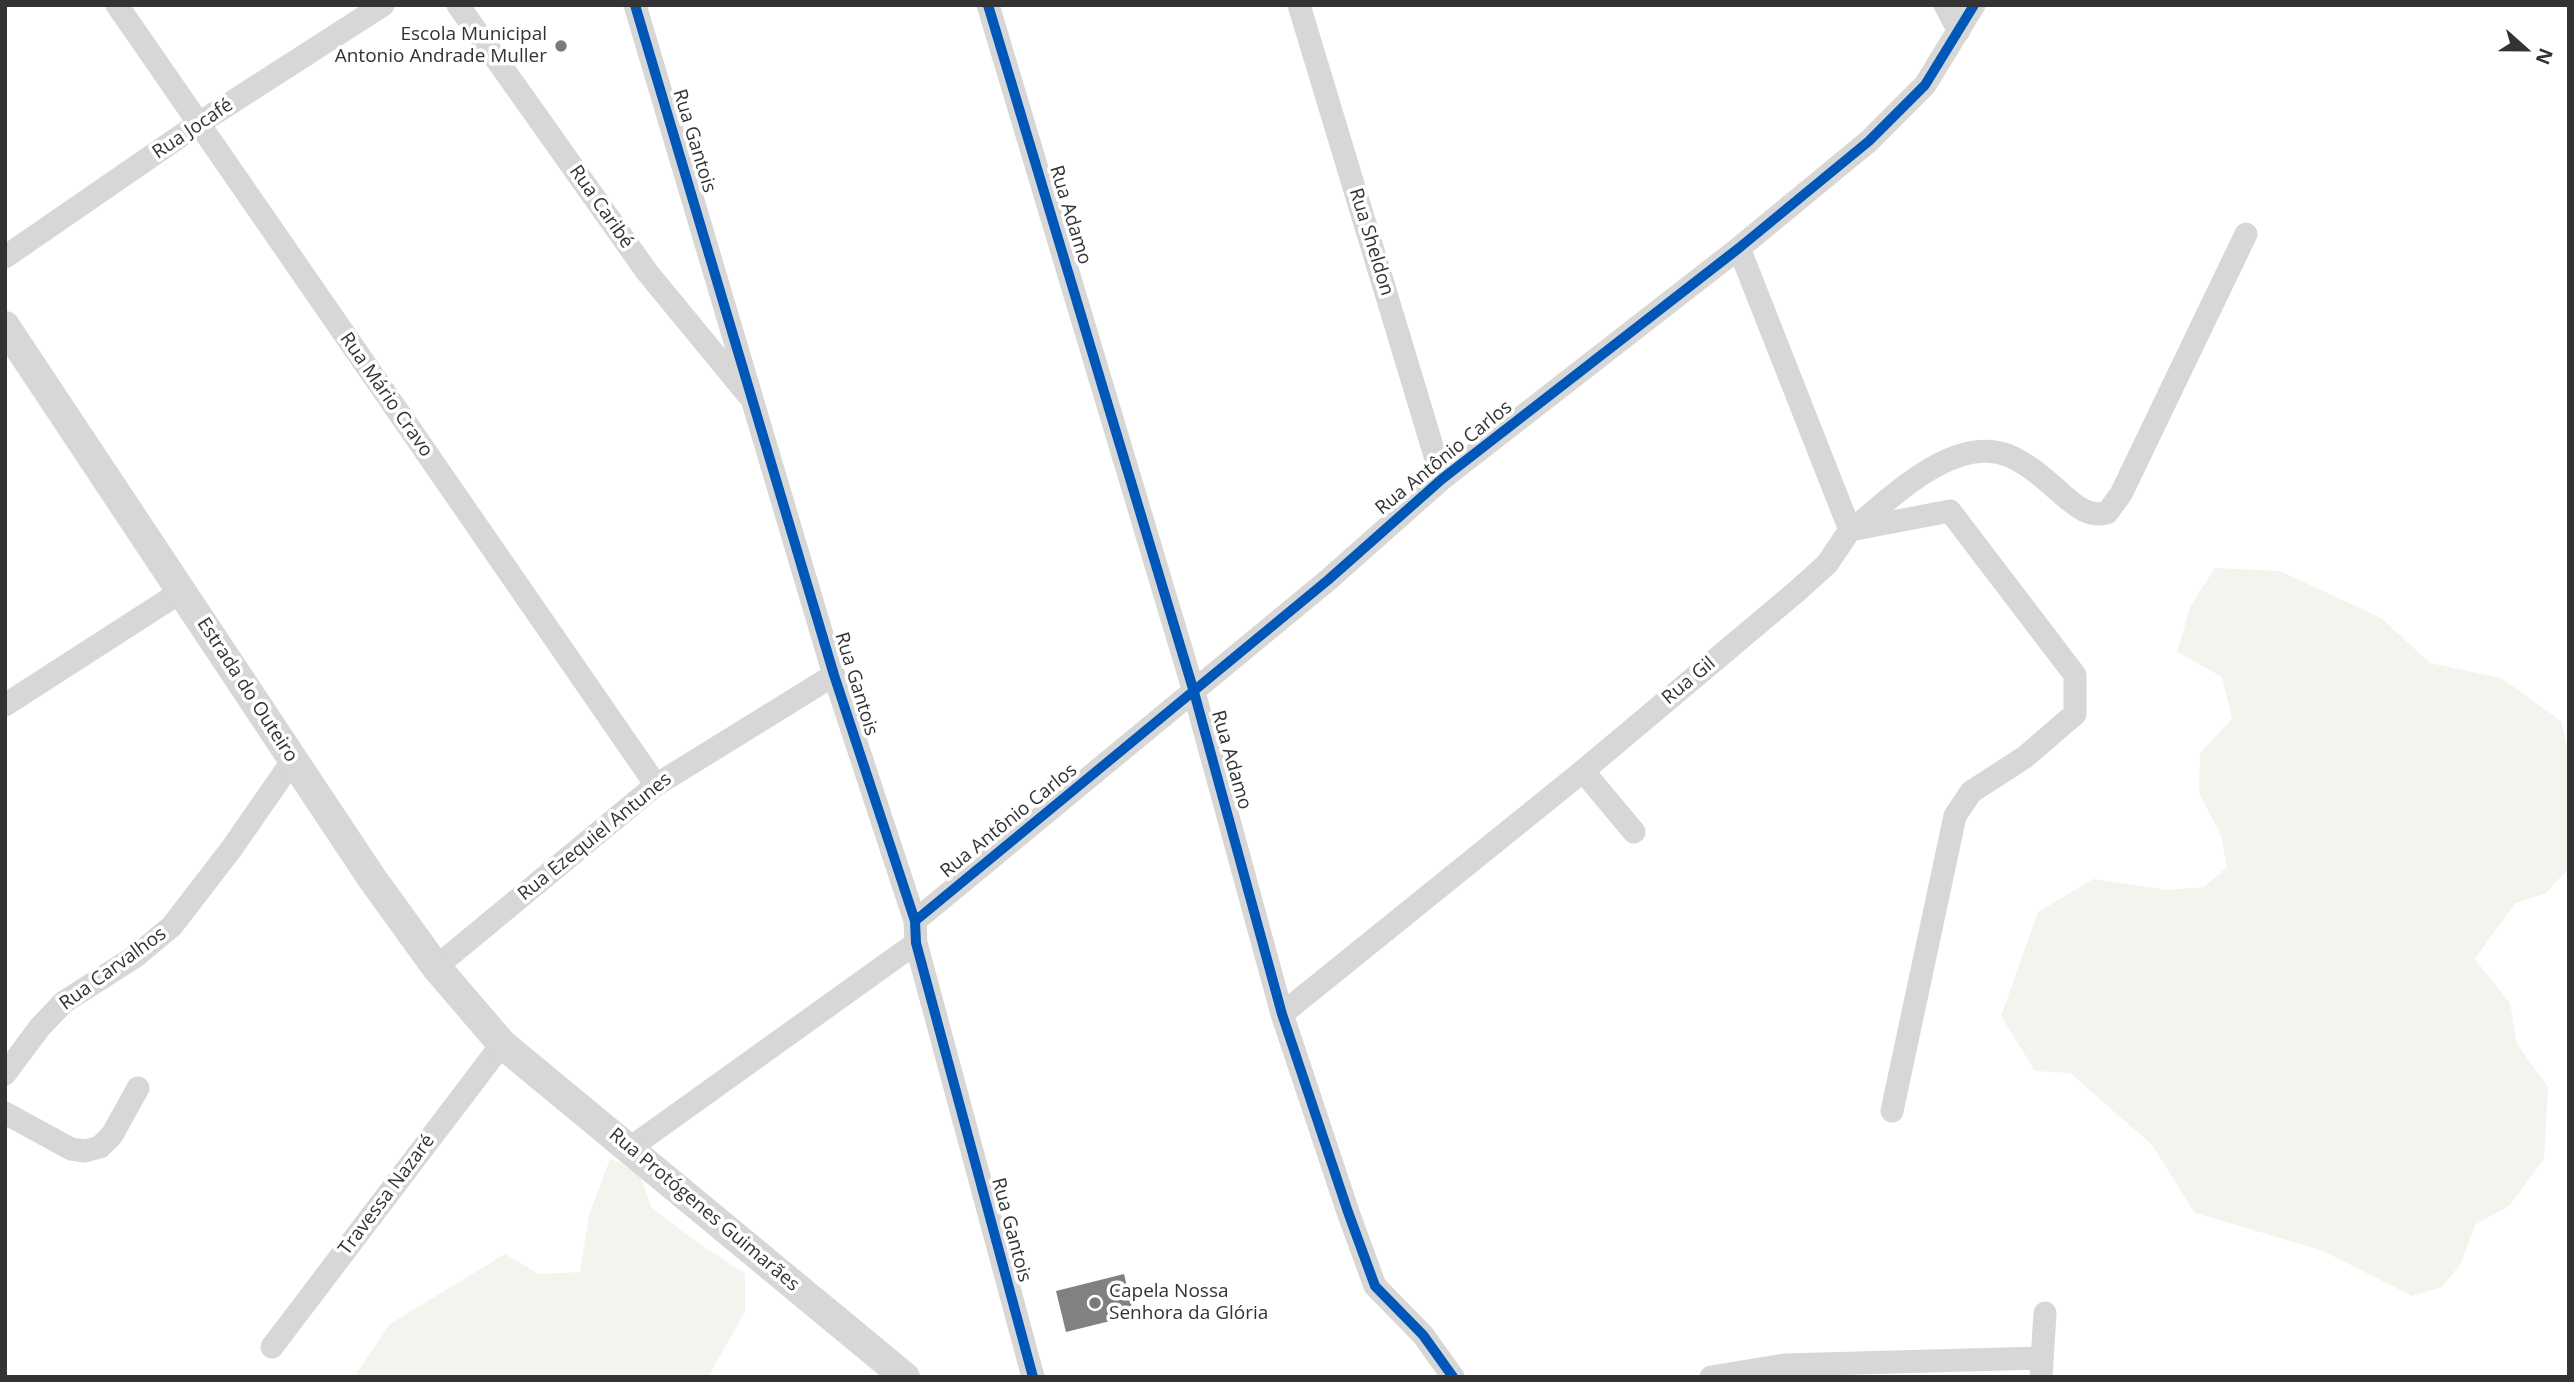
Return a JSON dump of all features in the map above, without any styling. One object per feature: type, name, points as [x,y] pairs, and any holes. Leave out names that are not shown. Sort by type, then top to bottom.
[{"type":"street","name":"Rua Mário Cravo","points":[[117,5],[656,785]]},
{"type":"street","name":"Rua Jocafé","points":[[5,257],[198,124],[383,5]]},
{"type":"street","name":"Rua Caribé","points":[[458,5],[647,271],[754,401]]},
{"type":"street","name":"Rua Gantois","points":[[635,5],[834,675],[915,932],[1033,1377]]},
{"type":"street","name":"Rua Adamo","points":[[988,5],[1194,692],[1282,1014],[1348,1212],[1376,1286],[1423,1335],[1453,1377]]},
{"type":"street","name":"Rua Sheldon","points":[[1299,5],[1442,479]]},
{"type":"street","points":[[1945,5],[1959,31]]},
{"type":"street","name":"Rua Antônio Carlos","points":[[630,1148],[915,932],[1328,580],[1442,479],[1739,248],[1869,141],[1925,85],[1973,5]]},
{"type":"street","name":"Rua Gil","points":[[1282,1014],[1583,771],[1796,592],[1827,564],[1850,530],[1917,476],[1948,460],[1984,450],[2008,455],[2038,474],[2083,510],[2098,514],[2107,513],[2121,494],[2246,234]]},
{"type":"street","points":[[1739,248],[1850,530],[1950,511],[2075,675],[2075,714],[2025,757],[1971,792],[1955,816],[1892,1111]]},
{"type":"street","name":"Estrada do Outeiro","points":[[5,326],[371,877],[436,967],[502,1044]]},
{"type":"street","points":[[5,705],[182,590]]},
{"type":"street","name":"Rua Ezequiel Antunes","points":[[436,967],[656,785],[834,675]]},
{"type":"street","name":"Rua Carvalhos","points":[[5,1074],[40,1027],[64,1002],[136,956],[172,926],[232,848],[293,760]]},
{"type":"street","points":[[1583,771],[1634,832]]},
{"type":"street","name":"Rua Protógenes Guimarães","points":[[502,1044],[905,1377]]},
{"type":"street","name":"Travessa Nazaré","points":[[272,1347],[502,1044]]},
{"type":"street","points":[[5,1113],[71,1149],[85,1151],[100,1147],[112,1135],[138,1088]]},
{"type":"street","points":[[1711,1377],[1784,1371],[2041,1367],[2045,1313]]},
{"type":"shaded area","points":[[2215,568],[2280,571],[2381,618],[2430,663],[2501,678],[2561,721],[2569,754],[2569,868],[2546,893],[2515,903],[2475,959],[2510,1003],[2517,1044],[2548,1087],[2544,1159],[2510,1205],[2475,1225],[2461,1263],[2442,1287],[2412,1296],[2321,1250],[2195,1213],[2152,1145],[2070,1073],[2035,1071],[2001,1016],[2038,912],[2093,879],[2168,890],[2204,887],[2227,867],[2221,835],[2199,793],[2200,753],[2232,719],[2222,677],[2177,652],[2191,605]]},
{"type":"shaded area","points":[[610,1159],[639,1170],[651,1207],[745,1274],[745,1312],[708,1377],[354,1377],[390,1324],[505,1254],[539,1274],[580,1272],[589,1215]]},
{"type":"building","name":"Capela Nossa Senhora da Glória","points":[[1124,1274],[1134,1315],[1066,1332],[1056,1291]]},
{"type":"cycle path","points":[[635,5],[834,675],[915,921],[916,943],[1033,1377]]},
{"type":"cycle path","points":[[988,5],[1194,692],[1282,1014],[1348,1212],[1375,1286],[1423,1335],[1453,1377]]},
{"type":"cycle path","points":[[915,921],[1328,580],[1442,479],[1739,248],[1869,141],[1925,85],[1974,5]]},
{"type":"place","name":"Escola Municipal Antonio Andrade Muller","points":[[561,46]]},
{"type":"place","name":"Capela Nossa Senhora da Glória","points":[[1095,1303]]}]
